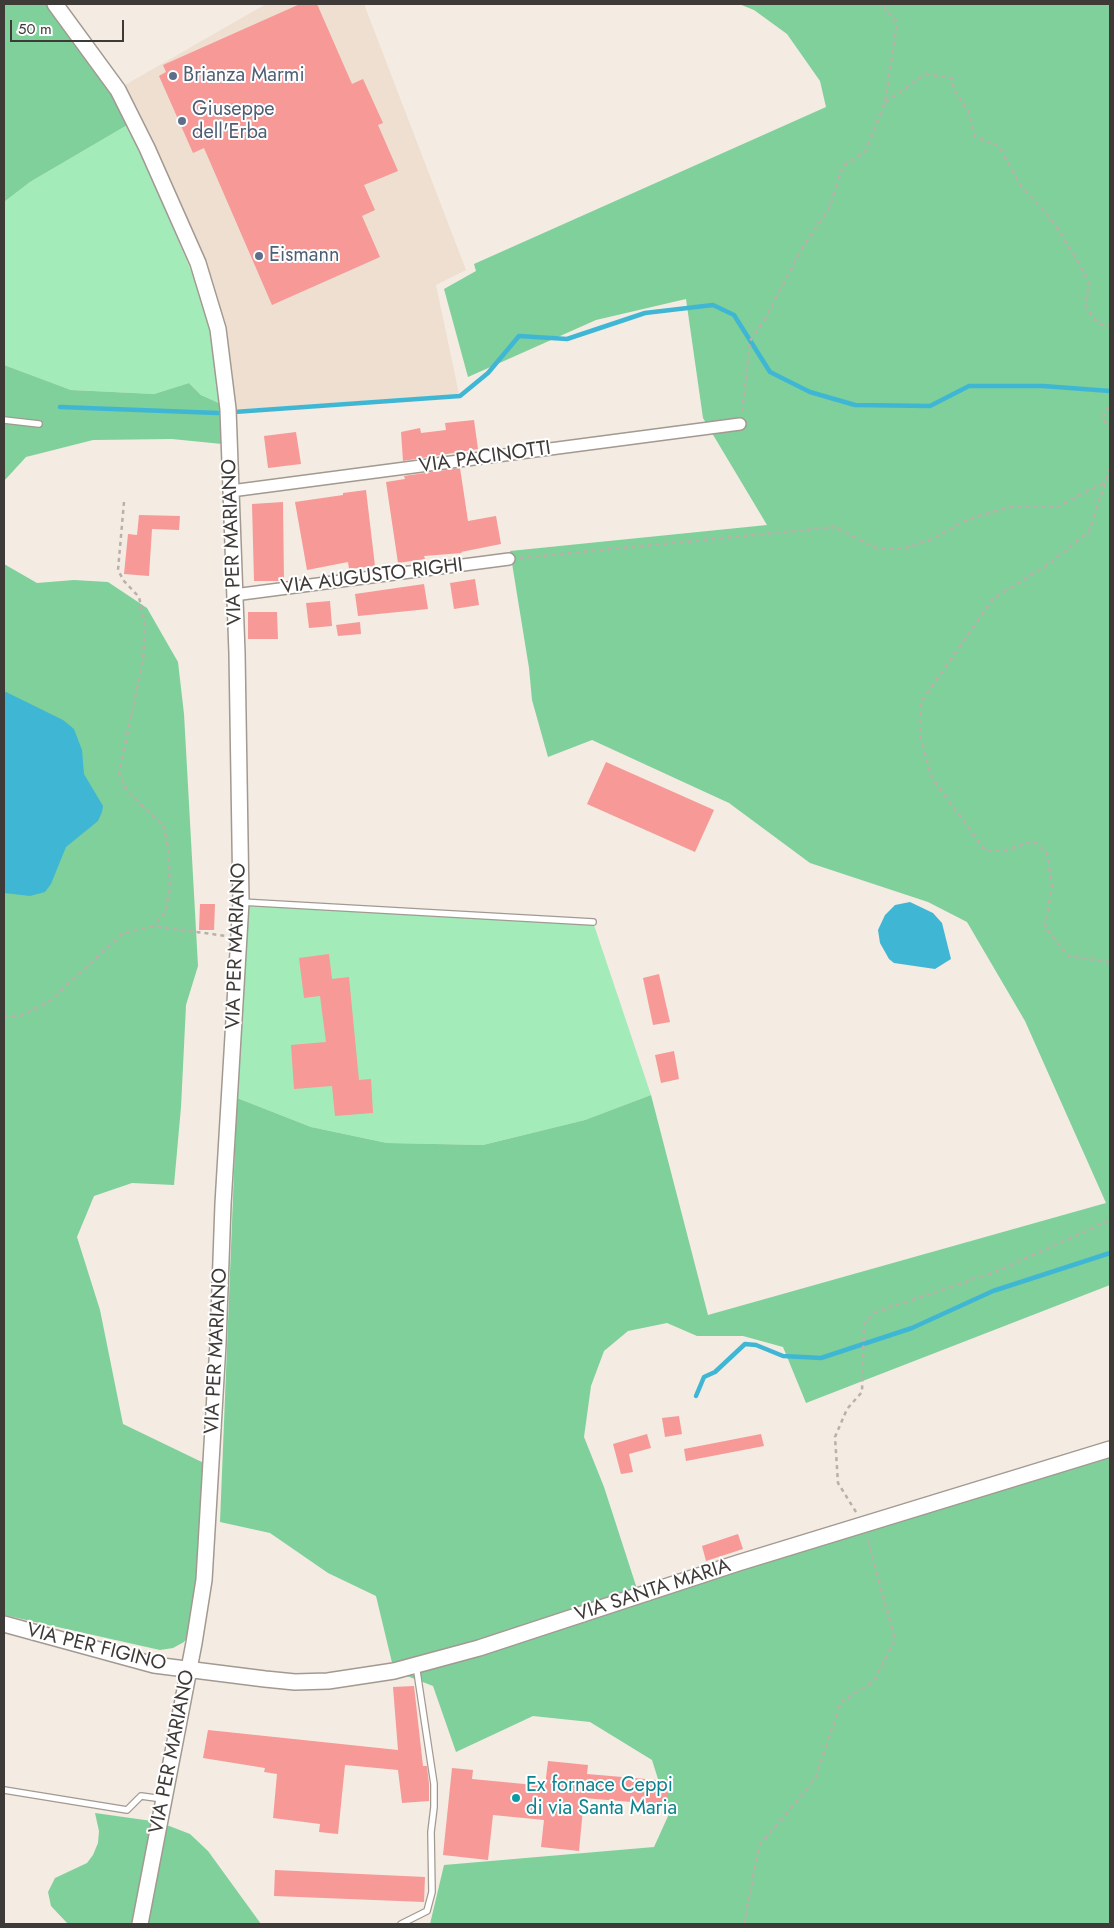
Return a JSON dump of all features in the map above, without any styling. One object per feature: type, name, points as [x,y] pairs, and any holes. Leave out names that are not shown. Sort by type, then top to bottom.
[{"type":"street","name":"VIA PER MARIANO","points":[[55,4],[118,90],[147,148],[198,263],[218,328],[228,409],[241,902],[204,1572],[188,1669],[140,1924]]},
{"type":"street","name":"VIA PACINOTTI","points":[[230,491],[740,424]]},
{"type":"street","name":"VIA AUGUSTO RIGHI","points":[[234,595],[509,559]]},
{"type":"street","name":"VIA SANTA MARIA","points":[[188,1669],[294,1682],[328,1681],[394,1671],[479,1648],[863,1524],[1110,1449]]},
{"type":"street","name":"VIA PER FIGINO","points":[[4,1624],[154,1665],[188,1669]]},
{"type":"lane","points":[[4,420],[38,424]]},
{"type":"lane","points":[[241,902],[593,922]]},
{"type":"lane","points":[[401,1924],[427,1911],[432,1892],[431,1832],[434,1784],[416,1665]]},
{"type":"lane","points":[[4,1790],[127,1810],[140,1796],[163,1800]]},
{"type":"path","points":[[740,424],[750,341],[766,317],[801,250],[829,208],[844,166],[866,152],[886,102],[897,23],[880,4]]},
{"type":"path","points":[[886,102],[926,74],[952,78],[954,90],[968,110],[975,137],[998,146],[1022,188],[1042,208],[1058,229],[1089,281],[1086,307],[1097,323],[1110,326]]},
{"type":"path","points":[[1110,409],[1107,410],[1102,418],[1110,428]]},
{"type":"path","points":[[1110,468],[1089,531],[1050,563],[994,599],[921,702],[920,736],[932,778],[985,850],[1003,851],[1034,841],[1047,854],[1052,885],[1045,927],[1068,956],[1110,962]]},
{"type":"path","points":[[509,559],[835,527],[878,550],[905,548],[930,540],[968,519],[1014,506],[1057,507],[1107,481]]},
{"type":"path","points":[[124,502],[118,570],[124,581],[139,597],[145,624],[143,660],[119,773],[127,791],[163,825],[168,846],[170,888],[165,912],[154,926]]},
{"type":"path","points":[[4,1016],[20,1016],[50,1001],[123,933],[154,926],[239,938]]},
{"type":"path","points":[[744,1924],[759,1846],[815,1779],[841,1702],[874,1682],[895,1639],[863,1524],[838,1483],[835,1437],[847,1409],[862,1392],[864,1325],[873,1313],[995,1272],[1110,1220]]},
{"type":"shaded area","points":[[266,4],[364,4],[466,270],[436,285],[459,394],[234,410],[228,348],[218,298],[152,138],[125,85]]},
{"type":"green space","points":[[4,4],[47,4],[103,81],[129,124],[30,182],[4,202]]},
{"type":"green space","points":[[739,4],[1110,4],[1110,1285],[806,1403],[783,1347],[743,1336],[697,1336],[667,1323],[628,1331],[604,1351],[591,1386],[584,1437],[604,1487],[638,1592],[1110,1450],[1110,1924],[430,1924],[444,1865],[654,1847],[669,1814],[652,1760],[590,1722],[533,1716],[456,1752],[433,1686],[394,1671],[376,1596],[328,1573],[270,1533],[220,1522],[237,1098],[311,1127],[387,1143],[483,1145],[585,1120],[651,1095],[708,1315],[1106,1203],[1025,1021],[967,922],[928,902],[810,863],[729,803],[592,740],[548,757],[532,700],[529,668],[510,551],[767,525],[703,418],[686,299],[596,320],[468,377],[444,289],[476,271],[474,264],[826,107],[820,81],[787,34],[754,10]]},
{"type":"green space","points":[[129,124],[206,306],[215,353],[221,404],[201,395],[189,383],[154,394],[71,390],[4,365],[4,202],[30,182]]},
{"type":"green space","points":[[4,365],[71,390],[154,394],[189,383],[201,395],[221,404],[222,444],[172,439],[93,440],[26,457],[4,481]]},
{"type":"green space","points":[[4,564],[37,583],[74,580],[108,582],[147,608],[178,662],[184,714],[198,966],[186,1005],[181,1107],[174,1185],[132,1183],[94,1196],[77,1237],[100,1310],[123,1424],[208,1465],[204,1529],[191,1632],[184,1642],[173,1648],[160,1650],[4,1615]]},
{"type":"green space","points":[[247,903],[593,922],[651,1095],[585,1120],[483,1145],[387,1143],[311,1127],[237,1098]]},
{"type":"green space","points":[[95,1813],[159,1822],[190,1834],[208,1851],[261,1924],[68,1924],[51,1906],[48,1892],[55,1878],[87,1863],[93,1855],[98,1843],[99,1831]]},
{"type":"water","points":[[4,691],[63,720],[74,729],[82,750],[84,774],[103,806],[98,821],[66,847],[51,884],[45,892],[30,896],[4,893]]},
{"type":"water","points":[[910,902],[933,913],[942,923],[951,959],[935,969],[894,963],[889,959],[880,943],[878,930],[885,915],[895,905]]},
{"type":"building","points":[[300,4],[317,4],[352,84],[363,79],[383,123],[378,125],[398,171],[364,185],[375,210],[362,216],[380,257],[272,305],[204,148],[193,153],[159,76],[166,72],[163,65]]},
{"type":"building","points":[[474,420],[478,449],[403,461],[401,432],[420,428],[421,433],[446,430],[445,423]]},
{"type":"building","points":[[296,432],[301,464],[268,468],[264,436]]},
{"type":"building","points":[[460,468],[468,521],[496,516],[501,544],[462,553],[424,556],[425,559],[398,563],[386,482],[405,479],[404,476]]},
{"type":"building","points":[[366,490],[375,566],[349,569],[348,562],[307,570],[295,502]]},
{"type":"building","points":[[283,502],[284,581],[254,581],[252,504]]},
{"type":"building","points":[[139,515],[180,516],[179,530],[152,529],[149,576],[124,574],[128,534],[137,535]]},
{"type":"building","points":[[475,579],[479,605],[454,609],[450,583]]},
{"type":"building","points":[[424,584],[428,609],[358,616],[355,594]]},
{"type":"building","points":[[330,601],[332,626],[309,628],[306,603]]},
{"type":"building","points":[[248,612],[277,612],[278,639],[248,639]]},
{"type":"building","points":[[360,622],[361,634],[338,636],[336,625]]},
{"type":"building","points":[[606,762],[714,810],[695,852],[587,804]]},
{"type":"building","points":[[200,904],[215,904],[214,930],[199,930]]},
{"type":"building","points":[[329,954],[332,979],[349,977],[359,1080],[371,1079],[373,1113],[335,1116],[332,1086],[294,1089],[291,1045],[326,1042],[320,996],[304,998],[299,958]]},
{"type":"building","points":[[659,974],[670,1022],[653,1025],[643,978]]},
{"type":"building","points":[[674,1051],[679,1079],[661,1083],[655,1055]]},
{"type":"building","points":[[679,1416],[682,1434],[665,1437],[662,1418]]},
{"type":"building","points":[[647,1434],[651,1448],[629,1454],[633,1472],[621,1474],[613,1444]]},
{"type":"building","points":[[761,1434],[764,1446],[686,1461],[684,1449]]},
{"type":"building","points":[[738,1534],[743,1549],[706,1561],[702,1546]]},
{"type":"building","points":[[414,1686],[423,1766],[427,1766],[429,1801],[402,1803],[398,1770],[345,1765],[338,1834],[319,1832],[320,1824],[273,1818],[277,1774],[264,1772],[265,1768],[203,1758],[208,1730],[398,1750],[393,1687]]},
{"type":"building","name":"Ex fornace Ceppi di via Santa Maria","points":[[548,1761],[588,1765],[587,1774],[669,1781],[667,1805],[584,1798],[579,1851],[541,1847],[544,1820],[493,1815],[488,1860],[443,1855],[452,1768],[473,1770],[472,1779],[545,1786]]},
{"type":"building","points":[[275,1870],[425,1877],[424,1902],[274,1896]]},
{"type":"waterway","points":[[234,412],[460,396],[488,373],[519,336],[567,339],[645,313],[713,305],[734,315],[770,372],[810,392],[855,405],[930,406],[969,386],[1043,386],[1110,391]]},
{"type":"waterway","points":[[60,407],[218,413]]},
{"type":"waterway","points":[[696,1396],[704,1377],[715,1372],[745,1344],[756,1345],[783,1356],[821,1358],[912,1328],[993,1291],[1110,1253]]},
{"type":"place","name":"Brianza Marmi","points":[[173,76]]},
{"type":"place","name":"Giuseppe dell'Erba","points":[[182,121]]},
{"type":"place","name":"Eismann","points":[[259,256]]},
{"type":"place","name":"Ex fornace Ceppi di via Santa Maria","points":[[516,1798]]}]
